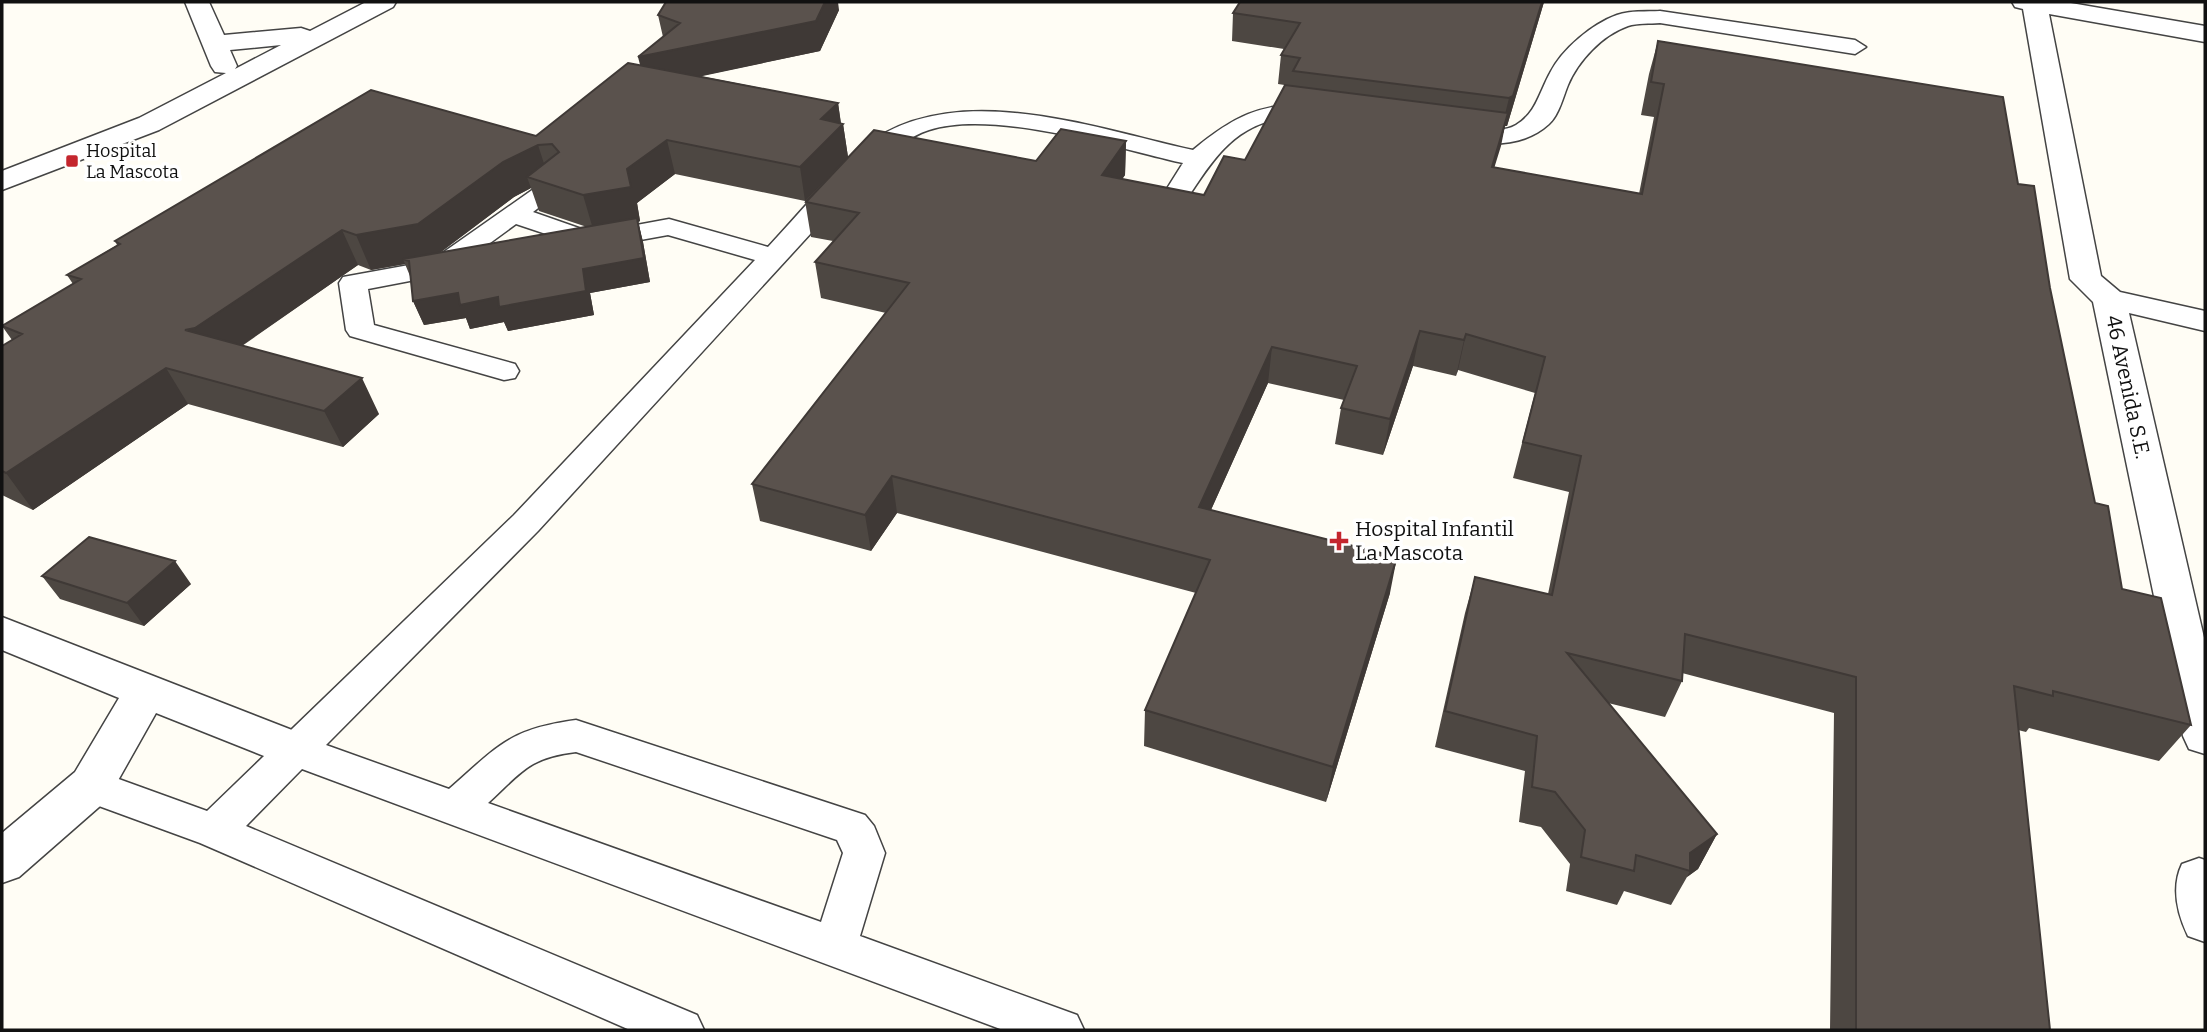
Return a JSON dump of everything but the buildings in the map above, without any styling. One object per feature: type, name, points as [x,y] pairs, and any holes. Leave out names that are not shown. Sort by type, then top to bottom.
[{"type":"street","points":[[197,2],[216,43],[229,81]]},
{"type":"street","points":[[2,181],[149,124],[317,34],[384,2]]},
{"type":"street","points":[[2031,2],[2205,34]]},
{"type":"street","name":"46 Avenida S.E.","points":[[2031,2],[2086,279],[2109,299],[2205,736]]},
{"type":"street","points":[[216,43],[317,34]]},
{"type":"street","points":[[2109,299],[2205,321]]},
{"type":"street","points":[[2,634],[295,750]]},
{"type":"street","points":[[2,862],[91,786],[146,691]]},
{"type":"lane","points":[[1436,130],[1503,138],[1522,132],[1542,118],[1562,71],[1587,42],[1623,20],[1660,18],[1855,47]]},
{"type":"lane","points":[[1169,206],[1198,159],[1227,135],[1259,115],[1280,110],[1331,114]]},
{"type":"lane","points":[[214,831],[526,523],[869,155],[921,124],[968,117],[1016,120],[1198,159]]},
{"type":"lane","points":[[440,267],[554,186]]},
{"type":"lane","points":[[513,214],[591,241]]},
{"type":"lane","points":[[536,250],[669,227],[773,257]]},
{"type":"lane","points":[[495,258],[353,283],[360,330],[504,371]]},
{"type":"lane","points":[[454,809],[518,751],[538,741],[576,736],[851,827],[860,839],[864,853],[835,948]]},
{"type":"lane","points":[[295,750],[1061,1030]]},
{"type":"lane","points":[[91,786],[214,831],[681,1030]]},
{"type":"place","name":"Hospital La Mascota","points":[[72,161]]},
{"type":"place","name":"Hospital Infantil La Mascota","points":[[1339,541]]}]
